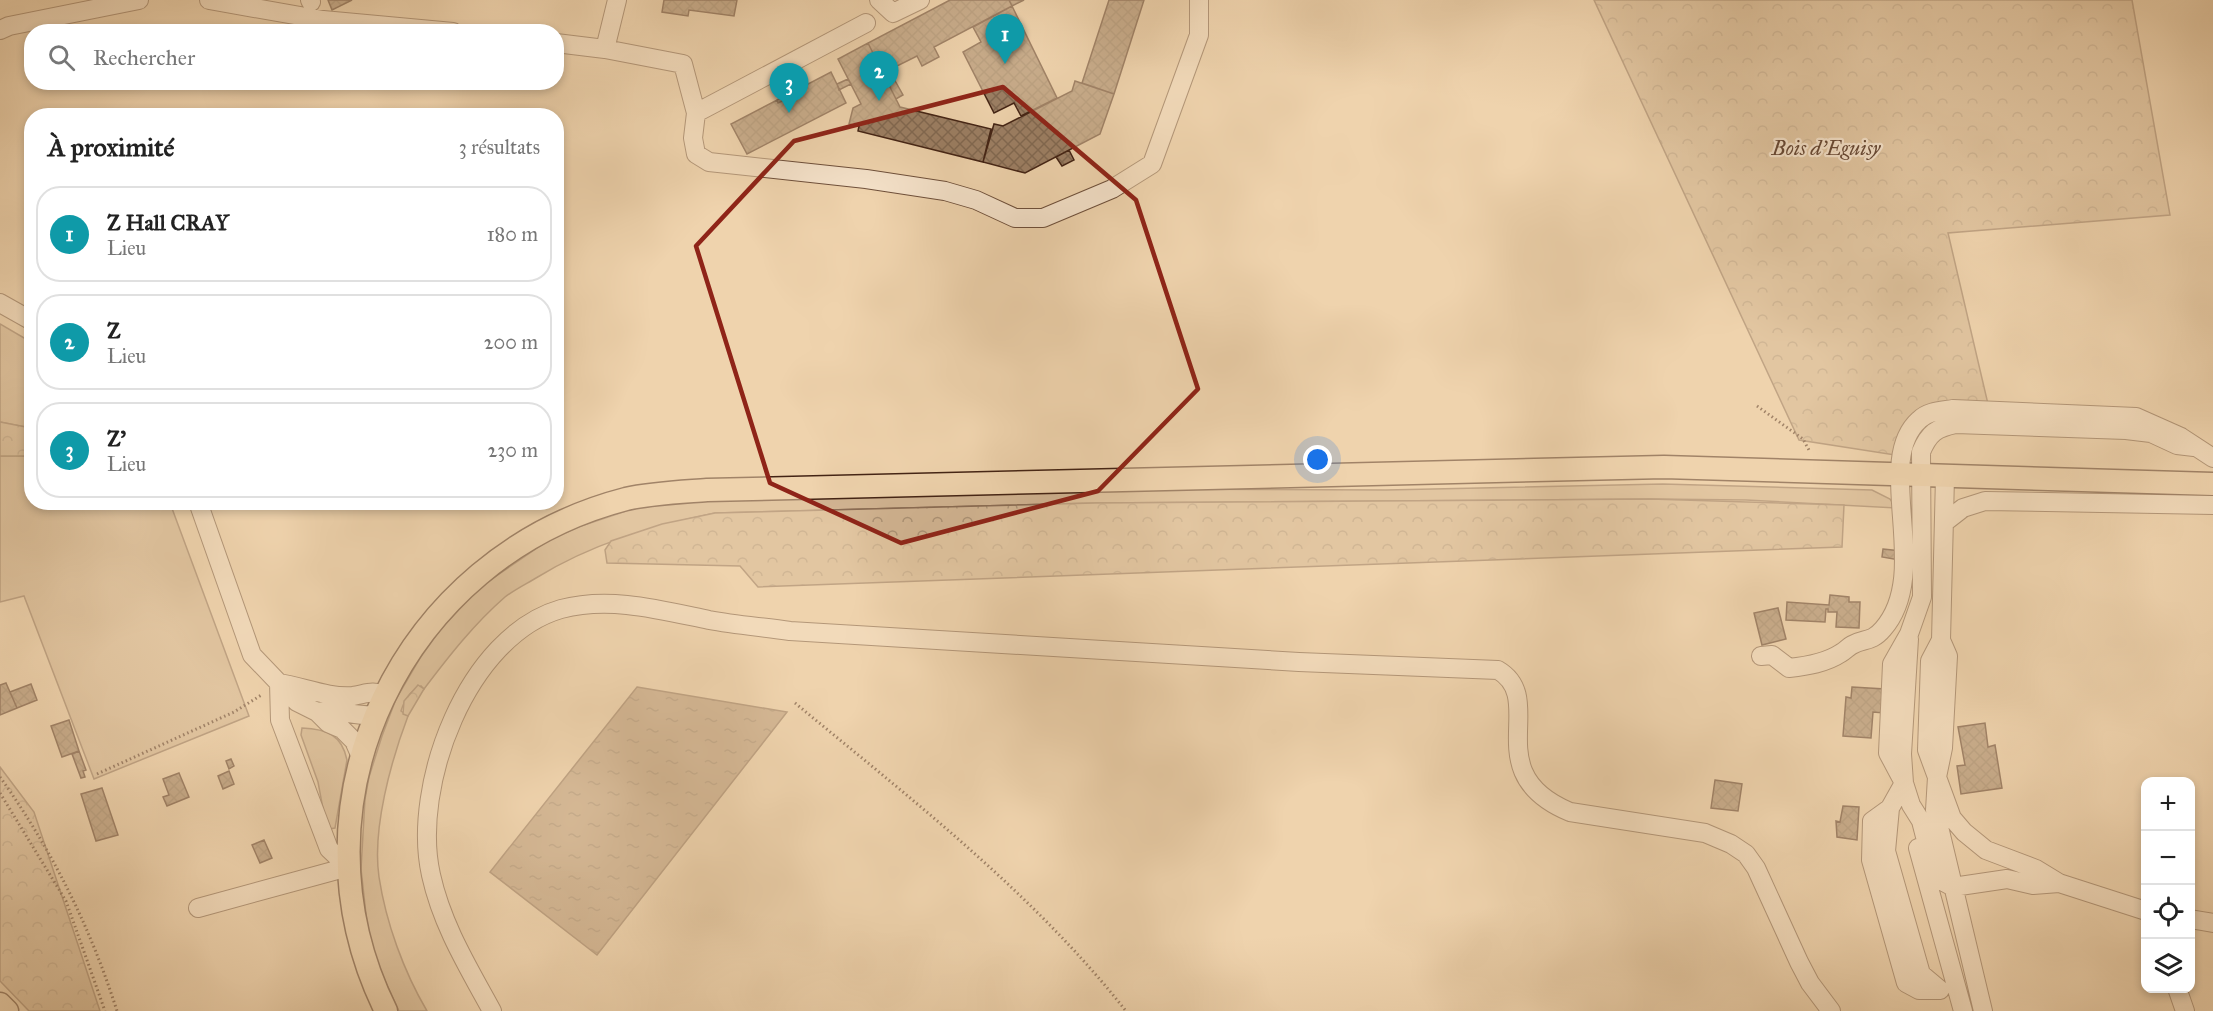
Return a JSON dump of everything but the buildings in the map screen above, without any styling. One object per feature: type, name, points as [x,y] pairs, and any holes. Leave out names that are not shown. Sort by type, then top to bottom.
[{"type":"main road","points":[[386,1011],[366,963],[355,925],[348,867],[352,804],[361,757],[380,705],[405,658],[428,625],[448,602],[488,567],[524,542],[562,522],[609,504],[646,495],[707,490],[1665,467],[2213,484]]},
{"type":"main road","points":[[0,1004],[7,1011]]},
{"type":"street","points":[[0,30],[9,26],[139,0]]},
{"type":"street","points":[[208,0],[324,20],[367,24]]},
{"type":"street","points":[[605,49],[617,0]]},
{"type":"street","points":[[879,0],[893,13],[920,0]]},
{"type":"street","points":[[564,45],[605,49],[683,64],[696,113],[693,138],[696,154],[709,162],[866,179],[945,191],[976,200],[1015,218],[1043,218],[1128,181],[1152,164],[1199,35],[1199,0]]},
{"type":"street","points":[[696,113],[866,23]]},
{"type":"street","points":[[0,303],[24,316]]},
{"type":"street","points":[[2058,883],[2033,885],[2007,879],[1953,887],[1942,881],[1930,856],[1921,821],[1911,805],[1904,783],[1888,753],[1892,664],[1909,634],[1922,597],[1924,552],[1911,476],[1901,456],[1907,435],[1919,419],[1933,412],[1953,409],[2136,417],[2181,437],[2213,459]]},
{"type":"street","points":[[1761,656],[1772,656],[1789,668],[1818,664],[1840,654],[1853,644],[1869,641],[1883,629],[1893,614],[1902,585],[1911,476]]},
{"type":"street","points":[[1945,477],[1941,640],[1930,661],[1927,750],[1952,818],[1964,832],[1986,850],[2036,869],[2058,883],[2141,910]]},
{"type":"street","points":[[1945,522],[1963,508],[1985,501],[2213,504]]},
{"type":"street","points":[[201,510],[252,655],[297,702],[317,712],[328,723],[342,729],[354,741],[361,757]]},
{"type":"street","points":[[1840,654],[1888,645],[1909,634],[1927,617],[1942,591]]},
{"type":"street","points":[[492,1011],[451,937],[430,873],[427,833],[435,771],[448,731],[466,695],[494,653],[525,626],[560,610],[599,603],[645,606],[712,621],[790,631],[1299,662],[1498,670],[1508,676],[1515,685],[1518,705],[1518,756],[1524,776],[1536,791],[1550,803],[1570,812],[1705,833],[1718,837],[1746,854],[1765,883],[1810,983],[1831,1011]]},
{"type":"street","points":[[279,683],[325,695],[353,696],[375,691],[380,705],[363,716],[332,709],[317,712]]},
{"type":"street","points":[[279,683],[280,720],[329,849],[348,867]]},
{"type":"street","points":[[1904,783],[1936,777]]},
{"type":"street","points":[[1936,777],[1935,810],[1983,1011]]},
{"type":"street","points":[[1904,783],[1890,808],[1886,851],[1921,974],[1948,989]]},
{"type":"street","points":[[1911,805],[1910,820],[1948,989],[1963,1011]]},
{"type":"street","points":[[1890,808],[1872,821],[1871,860],[1906,983],[1919,990],[1948,989],[1976,984]]},
{"type":"street","points":[[198,908],[348,867]]},
{"type":"street","points":[[2195,920],[2213,923]]},
{"type":"street","points":[[2179,993],[2185,1011]]},
{"type":"path","points":[[1757,406],[1803,439],[1820,472]]},
{"type":"path","points":[[97,774],[234,712],[279,683]]},
{"type":"path","points":[[795,703],[966,844],[1085,960],[1126,1011]]},
{"type":"path","points":[[0,777],[30,819],[76,903],[100,957],[117,1011]]},
{"type":"path","points":[[0,793],[66,901],[105,1011]]},
{"type":"highlighted area","points":[[1003,87],[1136,200],[1198,389],[1098,491],[901,543],[770,483],[696,246],[794,141]]},
{"type":"green space","name":"Bois d'Eguisy","points":[[1594,0],[2132,0],[2170,215],[1948,233],[1988,404],[1940,405],[1895,455],[1799,440]]},
{"type":"green space","points":[[0,324],[24,338],[24,427],[0,422]]},
{"type":"green space","points":[[0,422],[24,427],[24,456],[0,456]]},
{"type":"green space","points":[[0,456],[24,456],[24,510],[173,510],[249,716],[94,779],[24,596],[0,602]]},
{"type":"green space","points":[[1663,484],[1872,490],[1890,499],[1896,508],[1746,500],[1650,499],[1095,503],[715,513],[645,530],[600,546],[557,566],[505,597],[472,629],[424,689],[421,686],[406,699],[401,711],[408,716],[384,795],[378,838],[379,877],[391,929],[404,964],[427,1011],[399,1011],[376,961],[367,923],[361,869],[365,799],[369,777],[396,699],[420,658],[440,630],[480,587],[546,542],[578,527],[632,509],[676,502],[1102,489],[1386,490]]},
{"type":"green space","points":[[1650,499],[1844,505],[1842,547],[758,587],[740,566],[607,563],[605,550],[611,541],[662,524],[715,513],[1095,503]]},
{"type":"green space","points":[[418,685],[424,689],[408,716],[403,714],[404,701]]},
{"type":"green space","points":[[302,728],[319,730],[332,735],[345,751],[347,760],[335,828],[329,829],[326,825],[318,782],[301,735]]},
{"type":"green space","points":[[0,767],[34,812],[100,1011],[29,1011],[0,981]]},
{"type":"water","points":[[637,687],[787,712],[597,955],[490,872]]},
{"type":"place","name":"Z Hall CRAY","points":[[1005,64]]},
{"type":"place","name":"Z","points":[[879,101]]},
{"type":"place","name":"Z'","points":[[789,113]]}]
